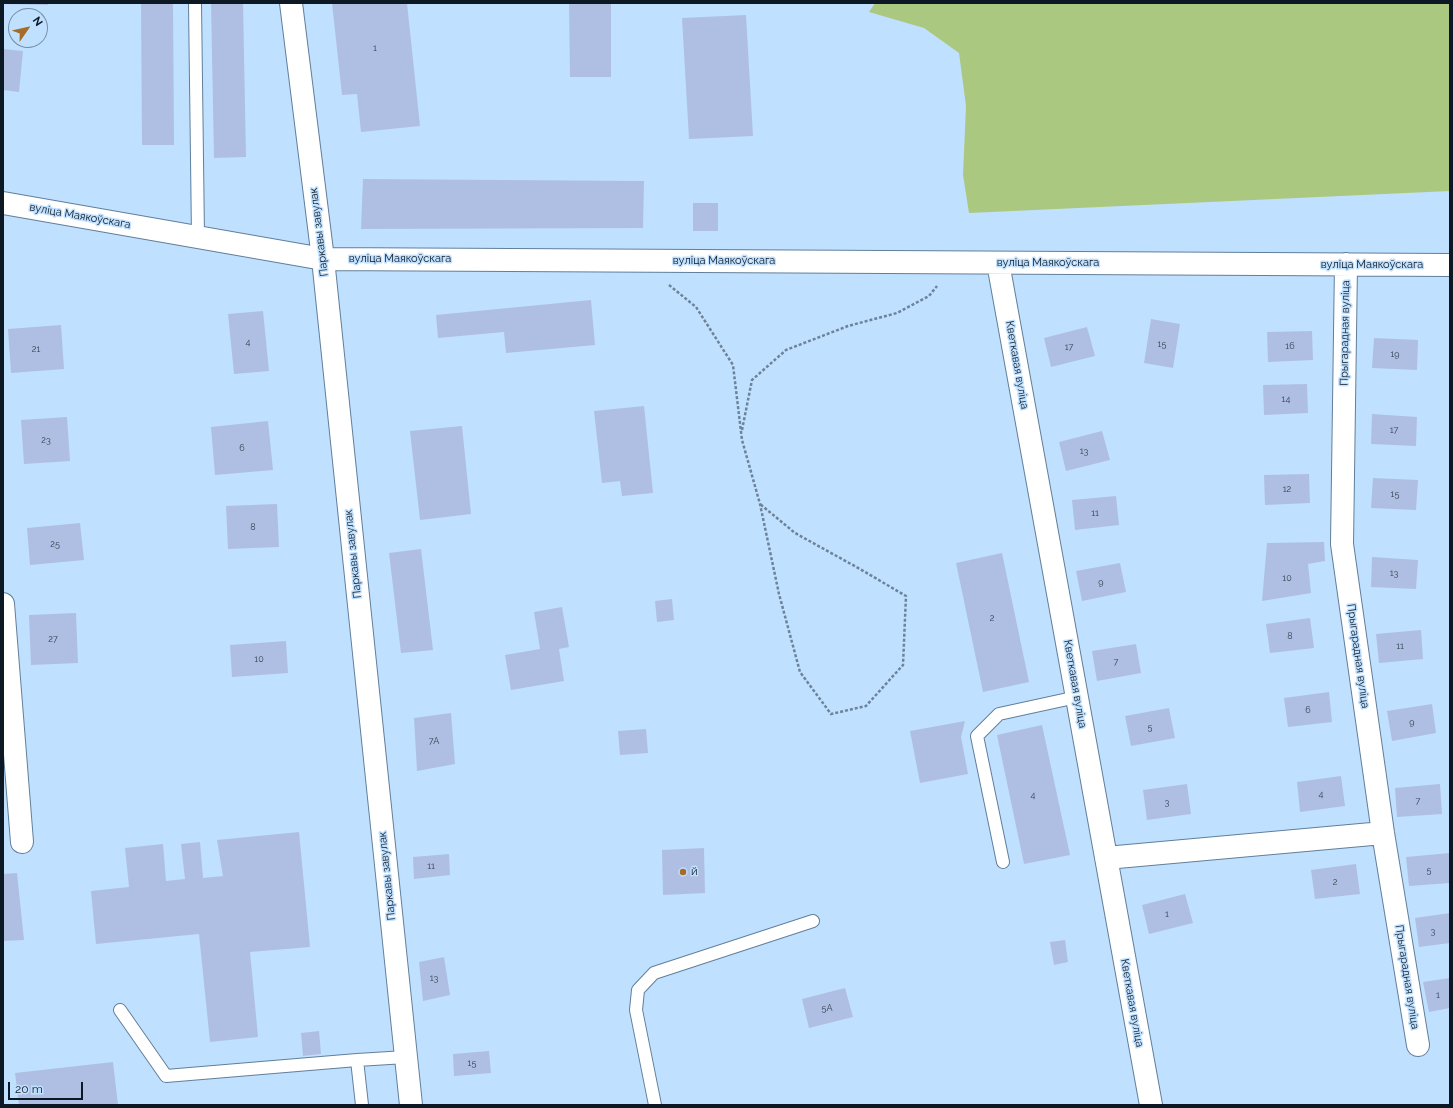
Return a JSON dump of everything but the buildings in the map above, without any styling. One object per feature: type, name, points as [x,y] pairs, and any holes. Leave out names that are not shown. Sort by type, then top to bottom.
[{"type":"street","name":"Паркавы завулак","points":[[292,3],[323,259],[411,1105]]},
{"type":"street","name":"вуліца Маякоўскага","points":[[3,202],[323,259],[1450,265]]},
{"type":"street","name":"Кветкавая вуліца","points":[[998,262],[1151,1105]]},
{"type":"street","name":"Прыгарадная вуліца","points":[[1346,264],[1342,544],[1383,833],[1418,1045]]},
{"type":"street","points":[[3,604],[22,842]]},
{"type":"street","points":[[1106,858],[1383,833]]},
{"type":"lane","points":[[195,3],[198,237]]},
{"type":"lane","points":[[1002,862],[977,736],[999,714],[1077,697]]},
{"type":"lane","points":[[655,1105],[636,1010],[638,990],[654,973],[813,921]]},
{"type":"lane","points":[[120,1010],[166,1076],[406,1057]]},
{"type":"lane","points":[[357,1060],[362,1105]]},
{"type":"path","points":[[741,433],[752,380],[786,350],[848,326],[898,313],[929,296],[958,262]]},
{"type":"path","points":[[668,284],[696,307],[733,365],[742,440],[760,504],[779,594],[800,672],[831,714],[866,706],[903,665],[906,596],[860,568],[795,533],[760,504]]},
{"type":"green space","points":[[875,3],[1450,3],[1450,191],[969,213],[963,175],[966,106],[959,53],[924,28],[869,12]]},
{"type":"place","name":"й","points":[[683,872]]}]
